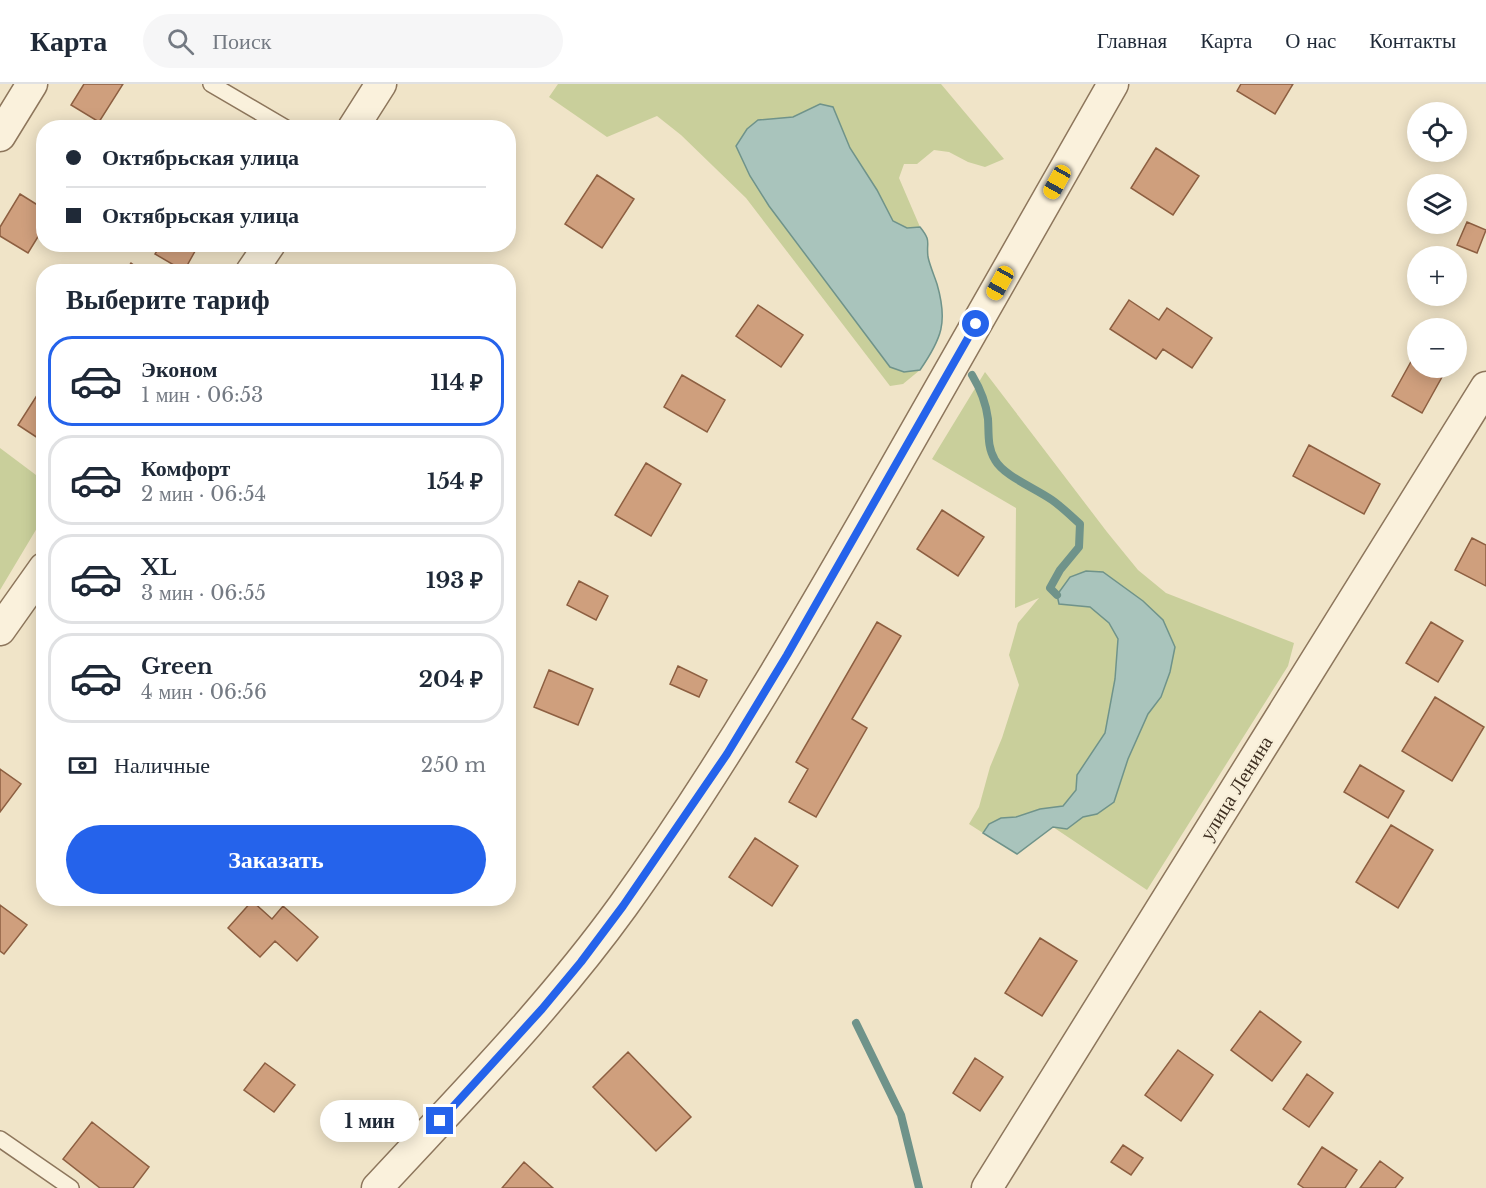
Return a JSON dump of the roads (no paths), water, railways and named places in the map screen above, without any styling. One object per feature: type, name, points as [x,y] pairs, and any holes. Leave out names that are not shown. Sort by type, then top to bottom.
[{"type":"street","points":[[0,136],[32,84]]},
{"type":"street","points":[[357,120],[381,84]]},
{"type":"street","points":[[377,1188],[513,1042],[581,962],[623,906],[727,754],[814,607],[1113,84]]},
{"type":"street","name":"улица Ленина","points":[[987,1188],[1486,387]]},
{"type":"street","points":[[0,630],[36,579]]},
{"type":"lane","points":[[211,84],[272,120]]},
{"type":"lane","points":[[0,1139],[71,1188]]},
{"type":"water","points":[[820,104],[833,107],[850,148],[877,190],[893,221],[907,228],[920,227],[927,239],[928,257],[940,297],[942,319],[938,339],[920,370],[904,372],[890,367],[769,206],[750,176],[736,146],[747,129],[758,120],[793,117]]},
{"type":"water","points":[[1086,571],[1103,572],[1143,601],[1163,620],[1175,647],[1170,672],[1161,697],[1148,714],[1128,759],[1114,802],[1097,814],[1083,817],[1067,829],[1053,827],[1017,854],[983,833],[989,824],[1001,818],[1016,817],[1040,809],[1063,806],[1076,790],[1077,775],[1105,733],[1115,679],[1118,639],[1109,623],[1090,607],[1059,604],[1057,595],[1070,577]]},
{"type":"waterway","points":[[972,375],[986,407],[992,455],[999,466],[1020,482],[1052,500],[1080,524],[1079,547],[1060,570],[1050,588],[1057,595]]},
{"type":"waterway","points":[[856,1023],[901,1115],[919,1188]]}]
